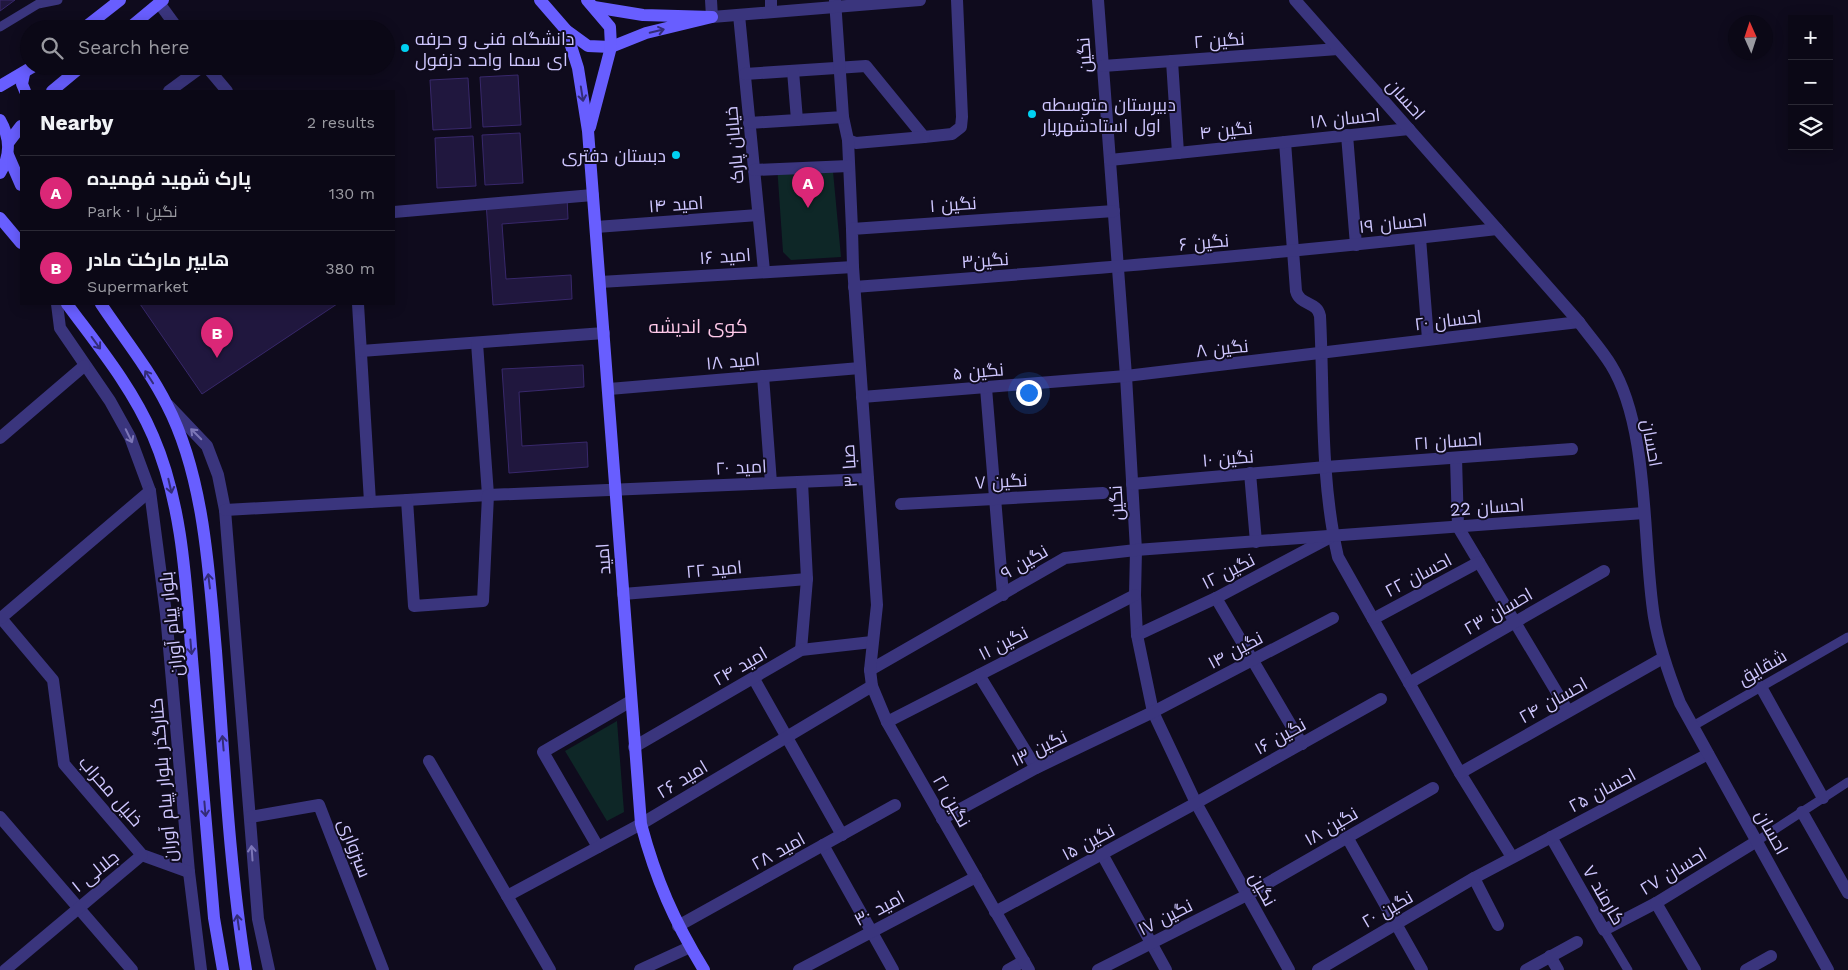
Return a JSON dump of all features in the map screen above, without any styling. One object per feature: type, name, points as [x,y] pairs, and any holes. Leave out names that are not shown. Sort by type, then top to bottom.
[{"type":"main road","points":[[540,0],[566,30],[588,46],[611,47],[646,33],[712,17]]},
{"type":"main road","points":[[93,20],[115,1]]},
{"type":"main road","points":[[139,20],[161,2]]},
{"type":"main road","points":[[590,4],[644,15],[712,17]]},
{"type":"main road","points":[[588,131],[611,47],[610,27],[590,4]]},
{"type":"main road","name":"امید","points":[[566,30],[578,68],[588,131],[641,824],[662,892],[678,926],[704,970]]},
{"type":"main road","points":[[0,86],[20,75]]},
{"type":"main road","points":[[25,90],[22,84],[26,75]]},
{"type":"main road","points":[[53,90],[71,75]]},
{"type":"main road","points":[[0,120],[20,182]]},
{"type":"main road","points":[[0,173],[8,149],[20,128]]},
{"type":"main road","points":[[0,218],[20,242]]},
{"type":"main road","name":"بلوار پیام آوران","points":[[68,305],[132,393],[154,437],[167,474],[177,520],[186,596],[214,918],[223,970]]},
{"type":"main road","points":[[102,305],[168,405],[190,464],[201,513],[212,604],[238,917],[246,970]]},
{"type":"street","points":[[711,0],[712,17],[739,15],[771,6],[920,0]]},
{"type":"street","points":[[848,140],[856,142],[952,134],[961,127],[957,0]]},
{"type":"street","name":"نگین","points":[[1098,0],[1126,376],[1136,550],[1135,595],[1137,635],[1153,712],[1196,803],[1290,970]]},
{"type":"street","name":"احسان","points":[[1295,0],[1579,322],[1612,365],[1625,399],[1637,443],[1654,616],[1663,658],[1680,703],[1692,726],[1758,841],[1828,970]]},
{"type":"street","points":[[161,2],[172,20]]},
{"type":"street","points":[[835,4],[843,117],[848,140],[854,286]]},
{"type":"street","name":"خیابان پارک","points":[[739,15],[764,271]]},
{"type":"street","name":"نگین ۲","points":[[1103,66],[1338,49]]},
{"type":"street","points":[[1172,61],[1178,153]]},
{"type":"street","points":[[745,74],[866,66],[924,137]]},
{"type":"street","points":[[793,71],[797,120]]},
{"type":"street","points":[[170,90],[191,75]]},
{"type":"street","points":[[213,75],[227,90]]},
{"type":"street","points":[[749,123],[843,117]]},
{"type":"street","name":"احسان ۱۸","points":[[1285,142],[1409,128]]},
{"type":"street","points":[[1347,135],[1356,245]]},
{"type":"street","points":[[1285,142],[1297,297],[1319,310],[1326,466],[1333,536],[1338,556],[1460,773],[1512,857]]},
{"type":"street","name":"نگین ۴","points":[[1110,160],[1285,142]]},
{"type":"street","points":[[754,170],[849,166]]},
{"type":"street","points":[[395,212],[593,195]]},
{"type":"street","name":"نگین ۱","points":[[852,229],[1114,211]]},
{"type":"street","name":"امید ۱۴","points":[[596,227],[758,216]]},
{"type":"street","name":"احسان ۱۹","points":[[1293,252],[1497,229]]},
{"type":"street","points":[[1420,238],[1428,340]]},
{"type":"street","name":"نگین ۶","points":[[1119,267],[1293,252]]},
{"type":"street","name":"امید ۱۶","points":[[600,282],[852,267]]},
{"type":"street","name":"نگین۳","points":[[854,286],[1119,267]]},
{"type":"street","name":"صبا ۳","points":[[854,286],[877,605],[872,642]]},
{"type":"street","name":"کنارگذر بلوار پیام آوران","points":[[57,305],[60,328],[84,366],[110,401],[130,437],[150,491],[166,614],[189,872],[201,970]]},
{"type":"street","points":[[358,305],[370,502]]},
{"type":"street","name":"احسان ۲۰","points":[[1322,354],[1579,322]]},
{"type":"street","points":[[362,351],[604,333]]},
{"type":"street","points":[[407,500],[414,606],[483,601],[488,495],[477,343]]},
{"type":"street","name":"نگین ۸","points":[[1126,376],[1322,354]]},
{"type":"street","points":[[0,438],[84,366]]},
{"type":"street","name":"امید ۱۸","points":[[609,389],[860,368]]},
{"type":"street","points":[[763,376],[771,483]]},
{"type":"street","name":"نگین ۵","points":[[862,397],[1126,376]]},
{"type":"street","points":[[986,388],[1003,595]]},
{"type":"street","points":[[168,405],[207,446],[218,475],[225,510],[258,919],[269,970]]},
{"type":"street","name":"احسان ۲۱","points":[[1326,466],[1572,449]]},
{"type":"street","points":[[1456,458],[1458,527],[1568,711]]},
{"type":"street","name":"نگین ۱۰","points":[[1132,484],[1326,466]]},
{"type":"street","points":[[1250,473],[1256,542]]},
{"type":"street","name":"امید ۲۰","points":[[225,510],[488,495],[868,479]]},
{"type":"street","points":[[801,650],[807,579],[802,482]]},
{"type":"street","points":[[0,618],[150,491]]},
{"type":"street","name":"نگین ۷","points":[[901,504],[1103,493]]},
{"type":"street","name":"احسان 22","points":[[1333,536],[1644,513]]},
{"type":"street","name":"نگین ۹","points":[[870,670],[1065,558],[1136,550],[1333,536]]},
{"type":"street","name":"نگین ۱۲","points":[[1137,635],[1216,598],[1333,536]]},
{"type":"street","name":"احسان ۲۲","points":[[1373,619],[1479,562]]},
{"type":"street","name":"احسان ۲۳","points":[[1409,683],[1604,571]]},
{"type":"street","name":"امید ۲۲","points":[[623,594],[807,579]]},
{"type":"street","name":"نگین ۱۱","points":[[887,722],[1135,595]]},
{"type":"street","points":[[1216,598],[1302,744]]},
{"type":"street","name":"خلیل محراب","points":[[0,618],[54,680],[64,764],[142,855]]},
{"type":"street","name":"نگین ۱۴","points":[[1153,712],[1333,618]]},
{"type":"street","name":"امید ۲۴","points":[[634,747],[801,650],[872,642]]},
{"type":"street","name":"نگین ۲۱","points":[[872,642],[870,670],[872,686],[887,722],[1026,966]]},
{"type":"street","name":"احسان ۲۴","points":[[1460,773],[1663,658]]},
{"type":"street","points":[[979,675],[1036,768]]},
{"type":"street","points":[[754,679],[842,835]]},
{"type":"street","name":"امید ۲۶","points":[[507,896],[641,824],[872,686]]},
{"type":"street","points":[[1761,687],[1823,798]]},
{"type":"street","name":"نگین ۱۶","points":[[1196,803],[1381,699]]},
{"type":"street","points":[[598,847],[543,752],[631,701]]},
{"type":"street","name":"نگین ۱۳","points":[[942,819],[1036,768],[1153,712]]},
{"type":"street","name":"احسان ۲۵","points":[[1512,857],[1708,754]]},
{"type":"street","points":[[429,761],[550,970]]},
{"type":"street","name":"نگین ۱۸","points":[[1247,895],[1433,788]]},
{"type":"street","name":"نگین ۱۵","points":[[996,912],[1196,803]]},
{"type":"street","name":"سبزواری","points":[[250,817],[319,805],[383,970]]},
{"type":"street","name":"امید ۲۸","points":[[678,926],[895,805]]},
{"type":"street","points":[[1802,812],[1848,893]]},
{"type":"street","points":[[0,817],[132,970]]},
{"type":"street","points":[[1347,837],[1422,970]]},
{"type":"street","name":"کارمند ۷","points":[[1551,837],[1604,930]]},
{"type":"street","name":"احسان ۲۷","points":[[1604,930],[1656,902],[1758,841]]},
{"type":"street","points":[[823,845],[893,970]]},
{"type":"street","points":[[1102,854],[1166,970]]},
{"type":"street","name":"جلالی ۱","points":[[5,970],[142,855],[189,872]]},
{"type":"street","name":"نگین ۲۰","points":[[1318,970],[1512,857]]},
{"type":"street","name":"امید ۳۰","points":[[798,970],[976,877]]},
{"type":"street","points":[[1474,878],[1498,925]]},
{"type":"street","name":"نگین ۱۷","points":[[1098,970],[1247,895]]},
{"type":"street","points":[[1656,902],[1695,970]]},
{"type":"street","points":[[1526,970],[1576,942]]},
{"type":"street","points":[[640,970],[690,947]]},
{"type":"street","points":[[1550,956],[1558,970]]},
{"type":"street","points":[[1746,970],[1771,956]]},
{"type":"street","points":[[1008,970],[1026,966]]},
{"type":"lane","points":[[0,27],[38,4],[58,0]]},
{"type":"lane","name":"شقایق","points":[[1692,726],[1848,637]]},
{"type":"lane","points":[[1758,841],[1848,782]]},
{"type":"lane","name":"کارمند ۷","points":[[1604,930],[1628,970]]},
{"type":"green space","points":[[832,161],[841,257],[791,260],[783,252],[777,165]]},
{"type":"green space","points":[[617,721],[624,812],[607,821],[565,751]]},
{"type":"building","points":[[0,0],[15,0],[0,11]]},
{"type":"building","points":[[518,75],[521,125],[483,127],[480,77]]},
{"type":"building","points":[[468,78],[471,128],[433,130],[430,80]]},
{"type":"building","points":[[520,133],[523,183],[485,185],[482,135]]},
{"type":"building","points":[[473,136],[476,186],[437,188],[435,138]]},
{"type":"building","points":[[567,197],[568,219],[502,224],[506,279],[571,275],[572,299],[493,305],[486,202]]},
{"type":"building","points":[[141,305],[336,305],[202,394]]},
{"type":"building","points":[[583,365],[584,387],[519,392],[522,446],[587,442],[588,467],[509,473],[502,369]]},
{"type":"place","name":"دانشگاه فنی و حرفه ای سما واحد دزفول","points":[[405,48]]},
{"type":"place","name":"دبیرستان متوسطه اول استادشهریار","points":[[1032,114]]},
{"type":"place","name":"دبستان دفتری","points":[[676,155]]},
{"type":"place","name":"پارک شهید فهمیده","points":[[808,208]]},
{"type":"place","name":"هایپر مارکت مادر","points":[[217,358]]},
{"type":"district","name":"کوی اندیشه","points":[[698,326]]}]
